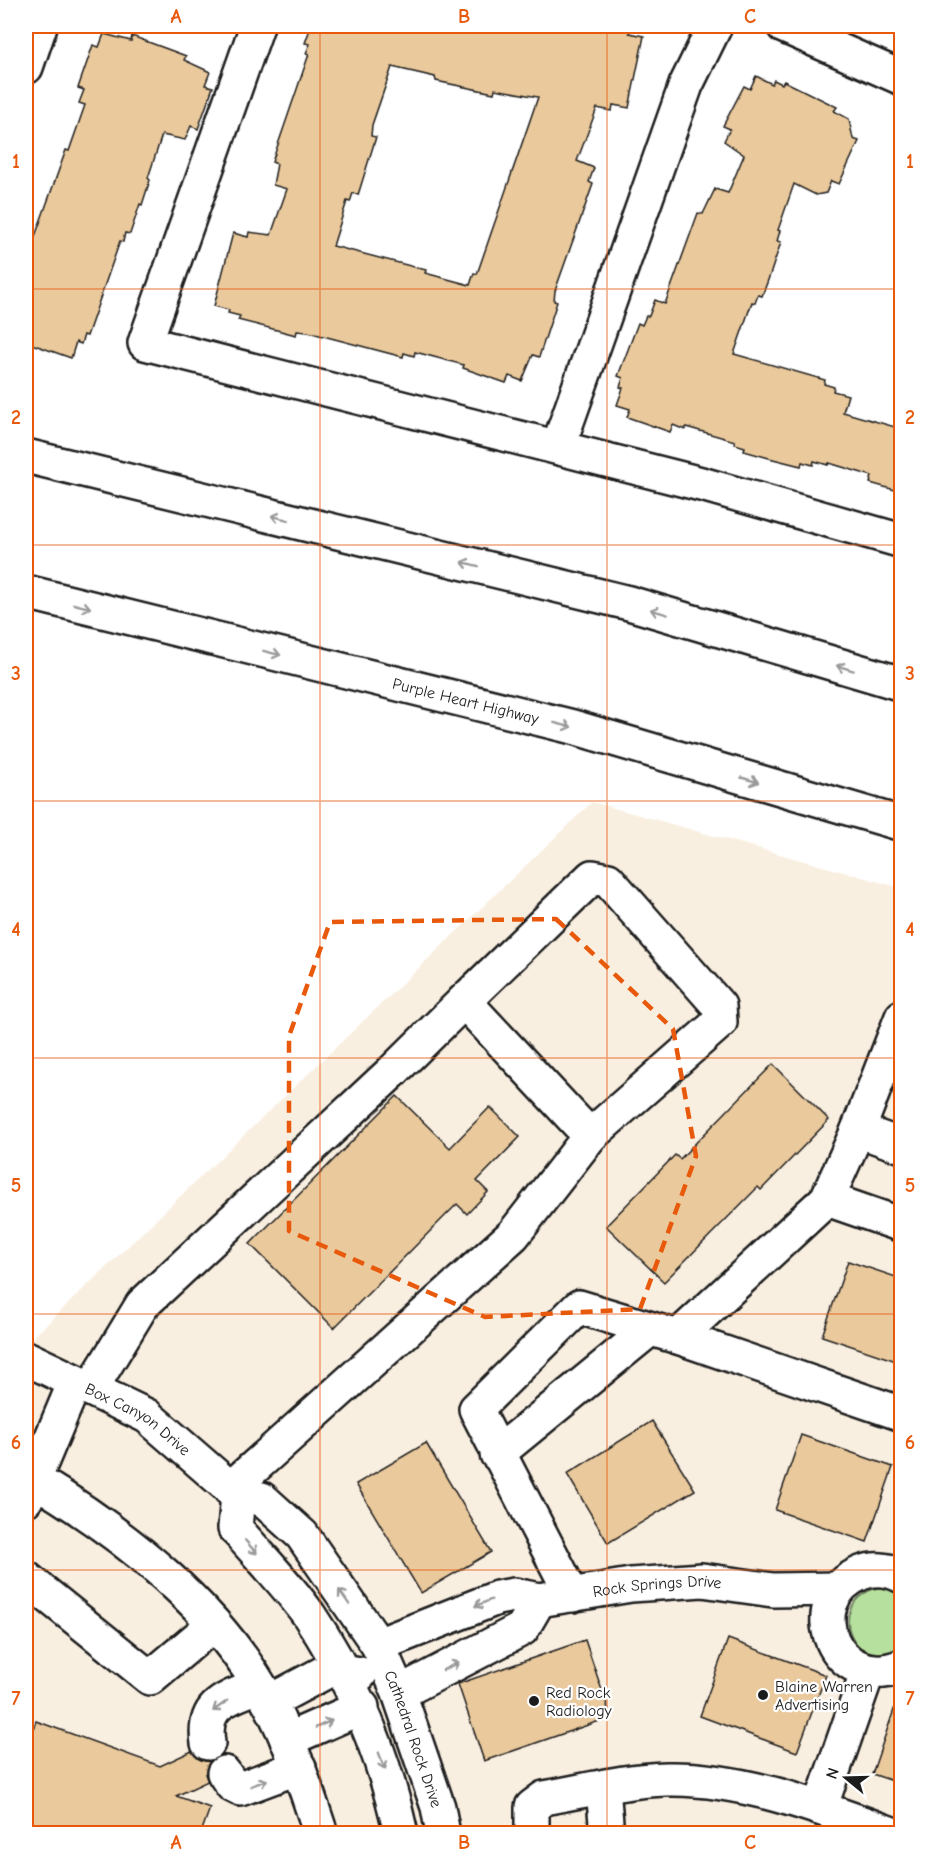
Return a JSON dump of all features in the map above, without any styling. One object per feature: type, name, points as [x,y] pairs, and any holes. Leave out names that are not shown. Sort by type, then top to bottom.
[{"type":"main road","points":[[26,66],[40,26]]},
{"type":"main road","points":[[257,26],[145,343],[716,488],[902,541]]},
{"type":"main road","points":[[558,447],[686,85],[715,26]]},
{"type":"main road","points":[[784,26],[902,78]]},
{"type":"main road","points":[[26,456],[629,603],[902,684]]},
{"type":"main road","name":"Purple Heart Highway","points":[[26,592],[573,728],[902,824]]},
{"type":"main road","points":[[321,1833],[293,1754],[264,1694],[230,1641],[153,1565],[102,1522],[29,1490],[83,1386],[142,1305],[393,1071],[592,878],[608,880],[718,1006],[720,1022],[590,1136],[513,1235],[234,1492],[235,1528],[308,1614],[362,1707],[390,1781],[401,1833]]},
{"type":"main road","points":[[464,1001],[590,1136]]},
{"type":"main road","points":[[497,1454],[664,1333],[827,1199],[858,1130],[902,1017]]},
{"type":"main road","points":[[858,1130],[902,1146]]},
{"type":"main road","points":[[827,1199],[902,1225]]},
{"type":"main road","points":[[572,1595],[497,1454],[476,1409],[579,1307],[664,1333],[902,1414]]},
{"type":"main road","name":"Box Canyon Drive","points":[[26,1358],[147,1416],[234,1492],[262,1499],[302,1535],[378,1645]]},
{"type":"main road","points":[[901,1572],[867,1571],[851,1577],[838,1589],[830,1604],[827,1622],[830,1638],[839,1653],[852,1665],[868,1671],[884,1672],[902,1666]]},
{"type":"main road","points":[[26,1578],[150,1678],[214,1624]]},
{"type":"main road","name":"Rock Springs Drive","points":[[378,1645],[497,1598],[514,1595],[540,1600],[631,1585],[702,1580],[773,1590],[838,1589]]},
{"type":"main road","name":"Rock Springs Drive","points":[[773,1590],[827,1622]]},
{"type":"main road","points":[[399,1692],[522,1629],[540,1600]]},
{"type":"main road","name":"Cathedral Rock Drive","points":[[378,1645],[399,1692],[440,1818]]},
{"type":"main road","points":[[208,1743],[205,1725],[212,1711],[230,1698],[264,1694],[331,1669],[359,1673],[368,1680],[398,1744],[440,1818]]},
{"type":"main road","points":[[820,1808],[868,1671]]},
{"type":"main road","points":[[224,1773],[232,1785],[240,1789],[362,1707]]},
{"type":"main road","points":[[532,1833],[532,1807],[544,1798],[663,1779],[698,1779],[820,1808],[892,1833]]},
{"type":"main road","points":[[603,1788],[607,1833]]},
{"type":"highlighted area","points":[[556,919],[673,1029],[696,1156],[640,1309],[485,1317],[289,1231],[289,1036],[330,922]]},
{"type":"shaded area","points":[[592,802],[901,888],[901,1833],[26,1834],[26,1344]]},
{"type":"green space","points":[[877,1588],[888,1588],[901,1595],[901,1648],[885,1654],[870,1653],[859,1646],[851,1635],[848,1622],[851,1608],[860,1596]]},
{"type":"building","points":[[311,26],[612,26],[630,29],[629,33],[644,36],[629,108],[613,105],[612,111],[597,108],[577,161],[594,168],[589,182],[593,184],[555,291],[554,301],[557,302],[539,357],[533,355],[522,381],[509,376],[506,383],[463,368],[464,365],[415,352],[414,356],[404,353],[403,357],[308,332],[297,331],[296,335],[238,320],[240,316],[214,306],[233,233],[248,237],[249,232],[271,235],[287,189],[273,185],[277,164],[272,162],[309,54],[306,53],[310,44],[305,43]],"holes":[[[392,67],[435,77],[436,81],[494,93],[495,89],[538,97],[477,274],[474,273],[470,285],[425,273],[426,270],[333,246],[347,201],[350,202],[353,193],[358,195],[376,137],[371,136],[372,125]]]},
{"type":"building","points":[[104,34],[131,41],[132,36],[186,56],[184,60],[210,72],[205,85],[213,87],[198,129],[191,126],[185,140],[162,135],[142,205],[140,204],[130,234],[125,233],[123,242],[120,241],[87,336],[84,335],[81,344],[76,342],[71,358],[26,342],[26,239],[33,242],[66,150],[69,151],[85,105],[79,103],[84,90],[78,88],[93,45],[99,47]]},
{"type":"building","points":[[756,76],[772,84],[774,80],[782,84],[784,81],[837,107],[834,111],[849,119],[853,139],[859,141],[839,184],[831,181],[826,193],[816,195],[794,184],[778,230],[780,231],[777,241],[781,242],[771,272],[762,296],[758,295],[755,303],[752,302],[734,354],[825,380],[824,384],[834,387],[833,391],[848,395],[843,412],[902,429],[902,492],[870,483],[872,476],[829,463],[828,465],[814,461],[813,465],[802,462],[801,466],[744,451],[745,447],[735,444],[735,441],[686,427],[685,430],[673,425],[670,432],[627,417],[630,409],[617,405],[623,388],[620,387],[623,378],[618,376],[638,323],[642,325],[646,316],[649,316],[655,300],[665,304],[698,213],[703,214],[715,189],[728,193],[744,155],[724,141],[730,129],[723,126],[744,86],[750,89]]},
{"type":"building","points":[[773,1064],[829,1120],[761,1190],[758,1187],[664,1282],[606,1226],[675,1155],[680,1159]]},
{"type":"building","points":[[397,1096],[450,1148],[490,1107],[520,1137],[477,1181],[488,1192],[467,1214],[457,1204],[334,1328],[250,1244]]},
{"type":"building","points":[[848,1261],[902,1279],[902,1363],[822,1336]]},
{"type":"building","points":[[652,1421],[695,1490],[608,1543],[567,1474]]},
{"type":"building","points":[[801,1435],[893,1467],[867,1542],[775,1510]]},
{"type":"building","points":[[426,1443],[491,1552],[421,1593],[356,1484]]},
{"type":"building","name":"Blaine Warren Advertising","points":[[728,1639],[826,1675],[797,1752],[700,1716]]},
{"type":"building","name":"Red Rock Radiology","points":[[585,1640],[611,1717],[484,1761],[458,1684]]},
{"type":"building","points":[[898,1698],[902,1699],[902,1784],[872,1774]]},
{"type":"building","points":[[36,1721],[160,1766],[192,1751],[199,1759],[210,1762],[205,1774],[208,1781],[176,1796],[210,1808],[201,1833],[26,1833],[26,1749]]},
{"type":"place","name":"Blaine Warren Advertising","points":[[763,1695]]},
{"type":"place","name":"Red Rock Radiology","points":[[534,1701]]}]
